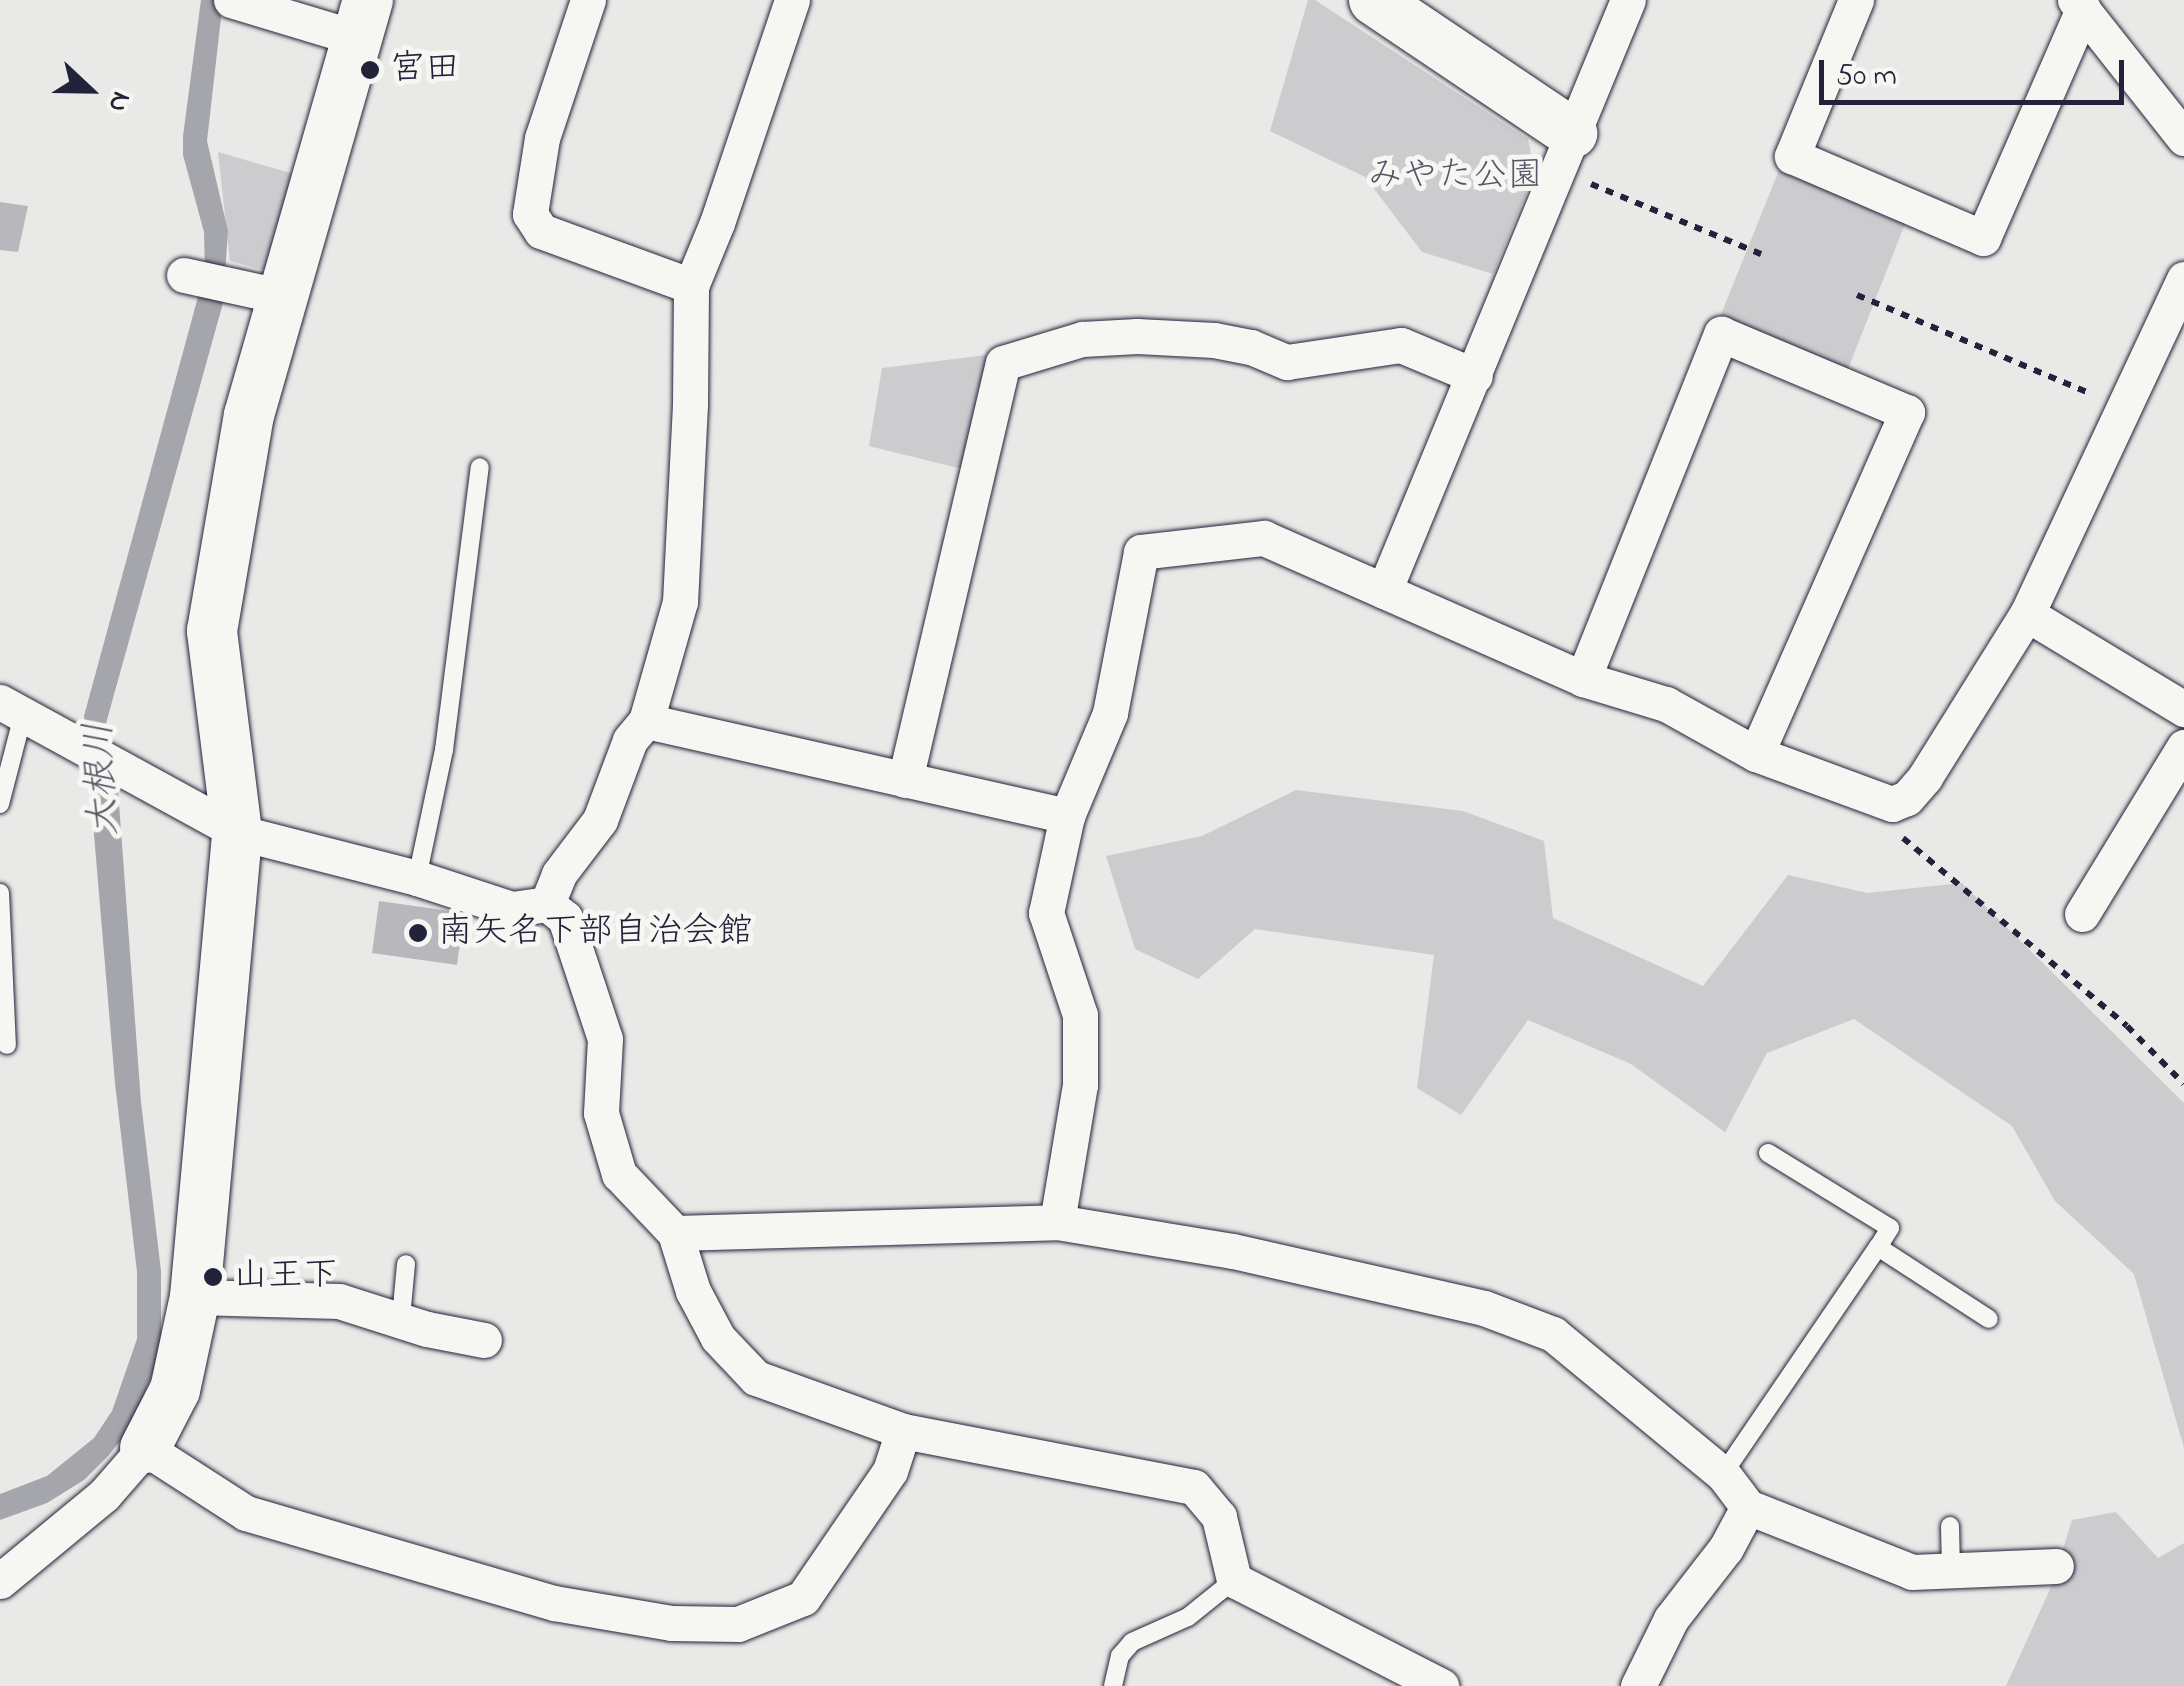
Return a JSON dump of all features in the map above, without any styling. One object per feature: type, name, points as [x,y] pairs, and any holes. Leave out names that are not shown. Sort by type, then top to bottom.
[{"type":"street","points":[[0,1581],[104,1495],[145,1448],[175,1390],[195,1298],[237,832],[212,632],[249,415],[363,19],[232,0]]},
{"type":"street","points":[[588,0],[542,138],[530,214],[541,231],[691,286]]},
{"type":"street","points":[[547,904],[559,874],[600,820],[630,740],[646,721],[680,602],[690,404],[691,286],[717,223],[792,0]]},
{"type":"street","points":[[1374,0],[1564,152]]},
{"type":"street","points":[[1384,590],[1628,0]]},
{"type":"street","points":[[1856,0],[1792,156],[1984,238],[2079,4],[2184,138]]},
{"type":"street","points":[[184,275],[284,297]]},
{"type":"street","points":[[1057,1222],[1080,1085],[1080,1014],[1046,913],[1067,816],[1110,713],[1141,552],[1264,538],[1583,679],[1666,704],[1756,754],[1876,802],[1892,804],[1907,798],[2027,614],[2182,287]]},
{"type":"street","points":[[1583,679],[1721,334],[1907,412],[1756,754]]},
{"type":"street","points":[[905,780],[1004,364],[1082,339],[1137,336],[1252,346],[1287,362],[1401,345],[1475,376]]},
{"type":"street","points":[[2027,614],[2184,708]]},
{"type":"street","points":[[12,709],[237,832],[418,878],[512,909],[547,904],[564,918],[604,1039],[601,1113],[619,1174],[676,1233],[693,1291],[718,1338],[756,1378],[903,1431],[1194,1487],[1219,1516],[1234,1580],[1442,1686]]},
{"type":"street","points":[[646,721],[1067,816]]},
{"type":"street","points":[[2082,914],[2184,747]]},
{"type":"street","points":[[676,1233],[1057,1222],[1233,1251],[1484,1308],[1553,1334],[1723,1474],[1748,1507],[1912,1572],[2056,1566]]},
{"type":"street","points":[[195,1298],[339,1301],[426,1329],[484,1340]]},
{"type":"street","points":[[145,1448],[246,1514],[554,1603],[671,1624],[738,1624],[803,1598],[890,1470],[903,1431]]},
{"type":"street","points":[[1638,1686],[1671,1619],[1726,1548],[1748,1507]]},
{"type":"lane","points":[[418,878],[444,750],[480,467]]},
{"type":"lane","points":[[0,804],[12,709]]},
{"type":"lane","points":[[0,893],[7,1046]]},
{"type":"lane","points":[[1723,1474],[1890,1228],[1768,1153]]},
{"type":"lane","points":[[1878,1247],[1989,1318]]},
{"type":"lane","points":[[401,1318],[406,1264]]},
{"type":"lane","points":[[1950,1526],[1951,1570]]},
{"type":"lane","points":[[1113,1686],[1120,1656],[1132,1642],[1188,1617],[1234,1580]]},
{"type":"path","points":[[1564,152],[1761,254]]},
{"type":"path","points":[[1857,295],[2078,388]]},
{"type":"path","points":[[1903,839],[2128,1026],[2184,1084]]},
{"type":"green space","name":"みやた公園","points":[[1308,0],[1315,0],[1528,139],[1535,172],[1493,274],[1422,252],[1365,177],[1270,131]]},
{"type":"green space","points":[[218,152],[294,174],[272,265],[263,270],[230,261]]},
{"type":"green space","points":[[1779,170],[1905,224],[1848,369],[1720,317]]},
{"type":"green space","points":[[994,354],[962,469],[869,446],[882,368]]},
{"type":"green space","points":[[1296,790],[1463,811],[1544,841],[1553,918],[1703,986],[1788,875],[1867,893],[1962,883],[2184,1103],[2184,1448],[2134,1274],[2055,1201],[2012,1126],[1854,1019],[1767,1053],[1725,1132],[1631,1064],[1528,1020],[1461,1115],[1417,1088],[1434,955],[1255,929],[1198,979],[1135,949],[1106,856],[1202,836]]},
{"type":"green space","points":[[2116,1512],[2158,1558],[2184,1543],[2184,1686],[2006,1686],[2051,1587],[2072,1520]]},
{"type":"water","name":"大根川","points":[[201,0],[223,0],[207,141],[228,231],[223,303],[105,727],[118,790],[141,1102],[161,1271],[161,1340],[156,1365],[130,1429],[108,1456],[84,1480],[47,1503],[0,1520],[0,1494],[47,1476],[94,1438],[112,1411],[137,1339],[137,1272],[115,1083],[84,716],[205,271],[204,232],[183,155]]},
{"type":"building","points":[[0,202],[28,206],[18,252],[0,250]]},
{"type":"building","name":"南矢名下部自治会館","points":[[379,901],[464,913],[457,965],[372,953]]},
{"type":"place","name":"宮田","points":[[370,70]]},
{"type":"place","name":"南矢名下部自治会館","points":[[418,933]]},
{"type":"place","name":"山王下","points":[[213,1277]]}]
